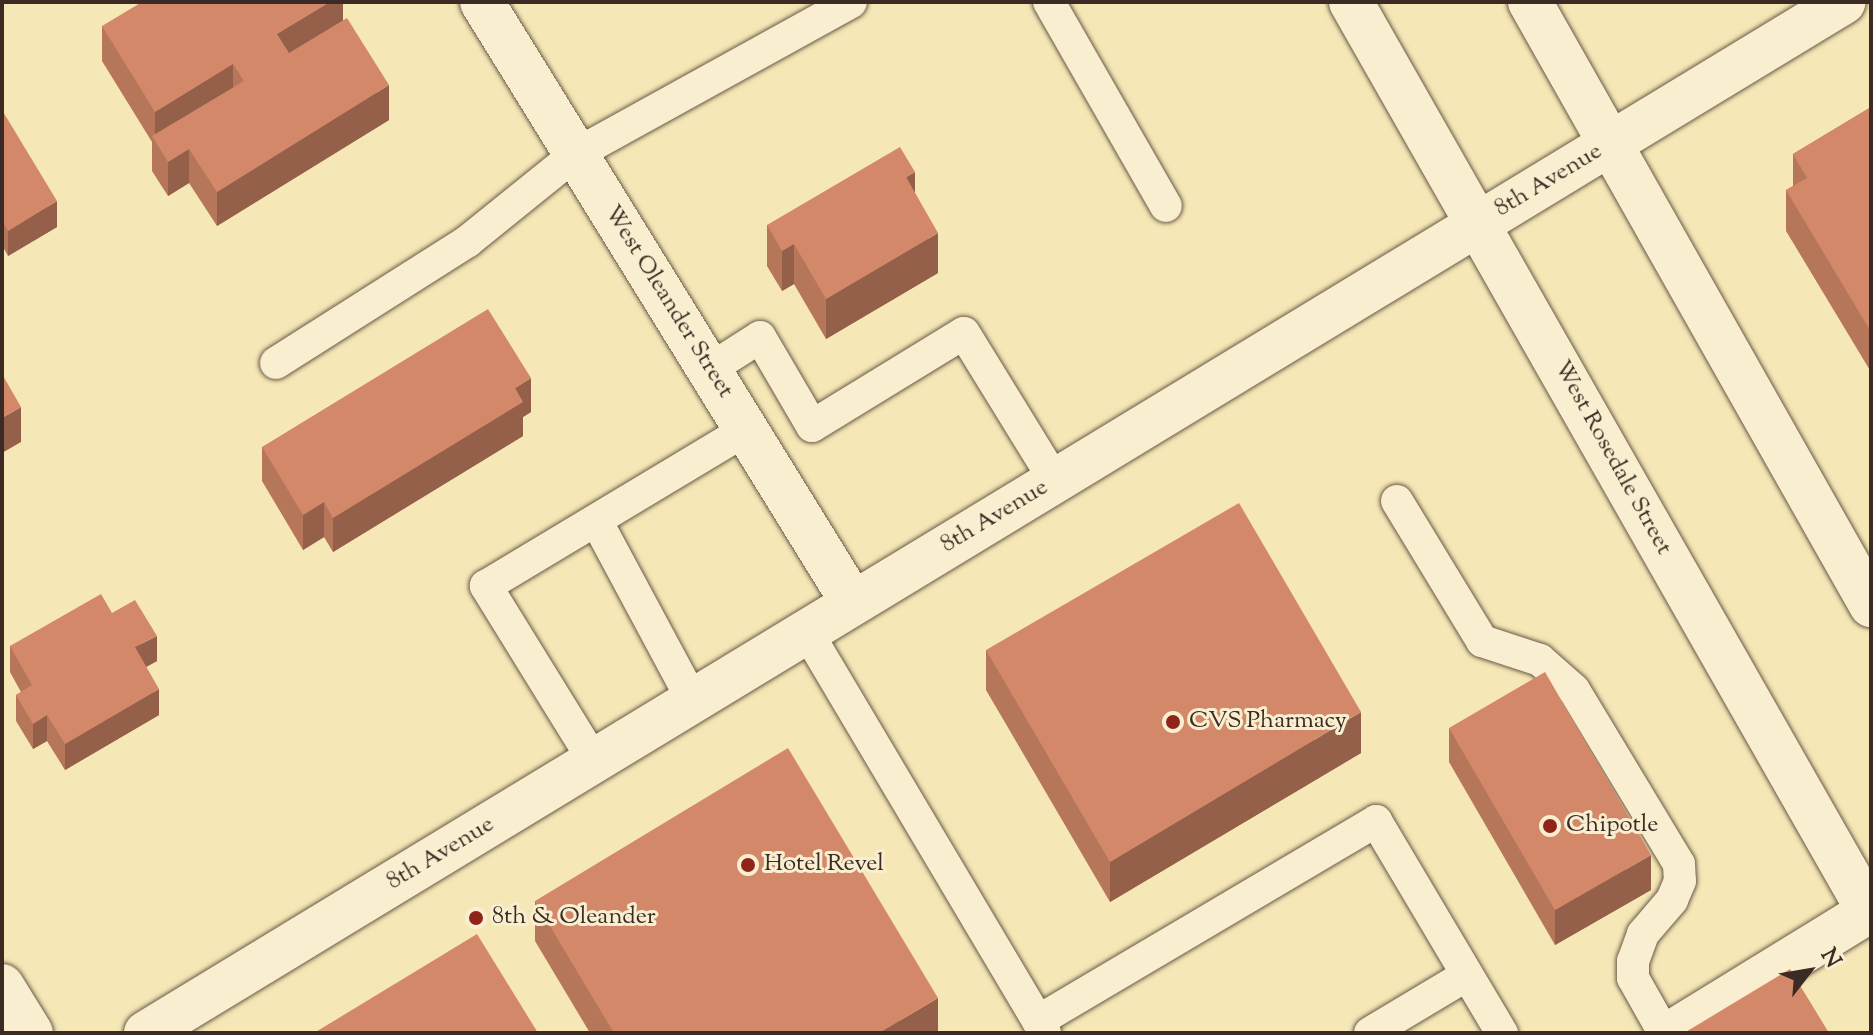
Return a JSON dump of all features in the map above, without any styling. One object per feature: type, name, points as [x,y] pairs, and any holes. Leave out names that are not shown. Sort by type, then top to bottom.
[{"type":"main road","name":"West Oleander Street","points":[[482,2],[853,603]]},
{"type":"main road","name":"West Rosedale Street","points":[[1351,2],[1480,223],[1870,913]]},
{"type":"main road","points":[[1530,2],[1871,605]]},
{"type":"main road","name":"8th Avenue","points":[[146,1033],[1844,2]]},
{"type":"main road","points":[[1671,1033],[1870,913]]},
{"type":"main road","points":[[2,986],[31,1033]]},
{"type":"lane","points":[[276,363],[468,241],[576,154],[851,2]]},
{"type":"lane","points":[[1049,2],[1166,206]]},
{"type":"lane","points":[[710,369],[760,337],[812,426],[964,333],[1055,481]]},
{"type":"lane","points":[[594,761],[486,586],[747,429]]},
{"type":"lane","points":[[1397,501],[1482,641],[1540,660],[1574,690],[1679,864],[1680,881],[1672,900],[1643,934],[1633,961],[1633,978],[1664,1033]]},
{"type":"lane","points":[[597,522],[693,701]]},
{"type":"lane","points":[[807,632],[1041,1027],[1376,821],[1502,1033]]},
{"type":"lane","points":[[1370,1033],[1467,975]]},
{"type":"building","points":[[142,2],[330,2],[277,34],[289,53],[347,18],[389,85],[217,192],[189,149],[168,162],[152,136],[244,81],[233,64],[155,112],[102,26]]},
{"type":"building","points":[[1871,107],[1871,332],[1786,190],[1807,178],[1793,154]]},
{"type":"building","points":[[2,110],[57,201],[8,231],[2,220]]},
{"type":"building","points":[[900,147],[915,172],[906,177],[938,233],[826,299],[794,244],[782,251],[767,225]]},
{"type":"building","points":[[488,309],[531,378],[515,388],[523,402],[333,518],[324,502],[303,515],[262,447]]},
{"type":"building","points":[[2,374],[21,407],[2,418]]},
{"type":"building","name":"CVS Pharmacy","points":[[1239,503],[1361,712],[1110,862],[986,650]]},
{"type":"building","points":[[101,594],[112,613],[135,600],[157,636],[135,647],[159,689],[65,744],[47,715],[33,724],[16,695],[32,685],[10,646]]},
{"type":"building","name":"Chipotle","points":[[1545,672],[1651,855],[1555,910],[1449,728]]},
{"type":"building","name":"Hotel Revel","points":[[788,748],[938,998],[879,1033],[614,1033],[535,901]]},
{"type":"building","points":[[477,934],[538,1033],[314,1033]]},
{"type":"building","points":[[1790,969],[1829,1033],[1684,1033]]},
{"type":"place","name":"CVS Pharmacy","points":[[1173,722]]},
{"type":"place","name":"Chipotle","points":[[1550,826]]},
{"type":"place","name":"Hotel Revel","points":[[748,865]]},
{"type":"place","name":"8th & Oleander","points":[[476,918]]}]
